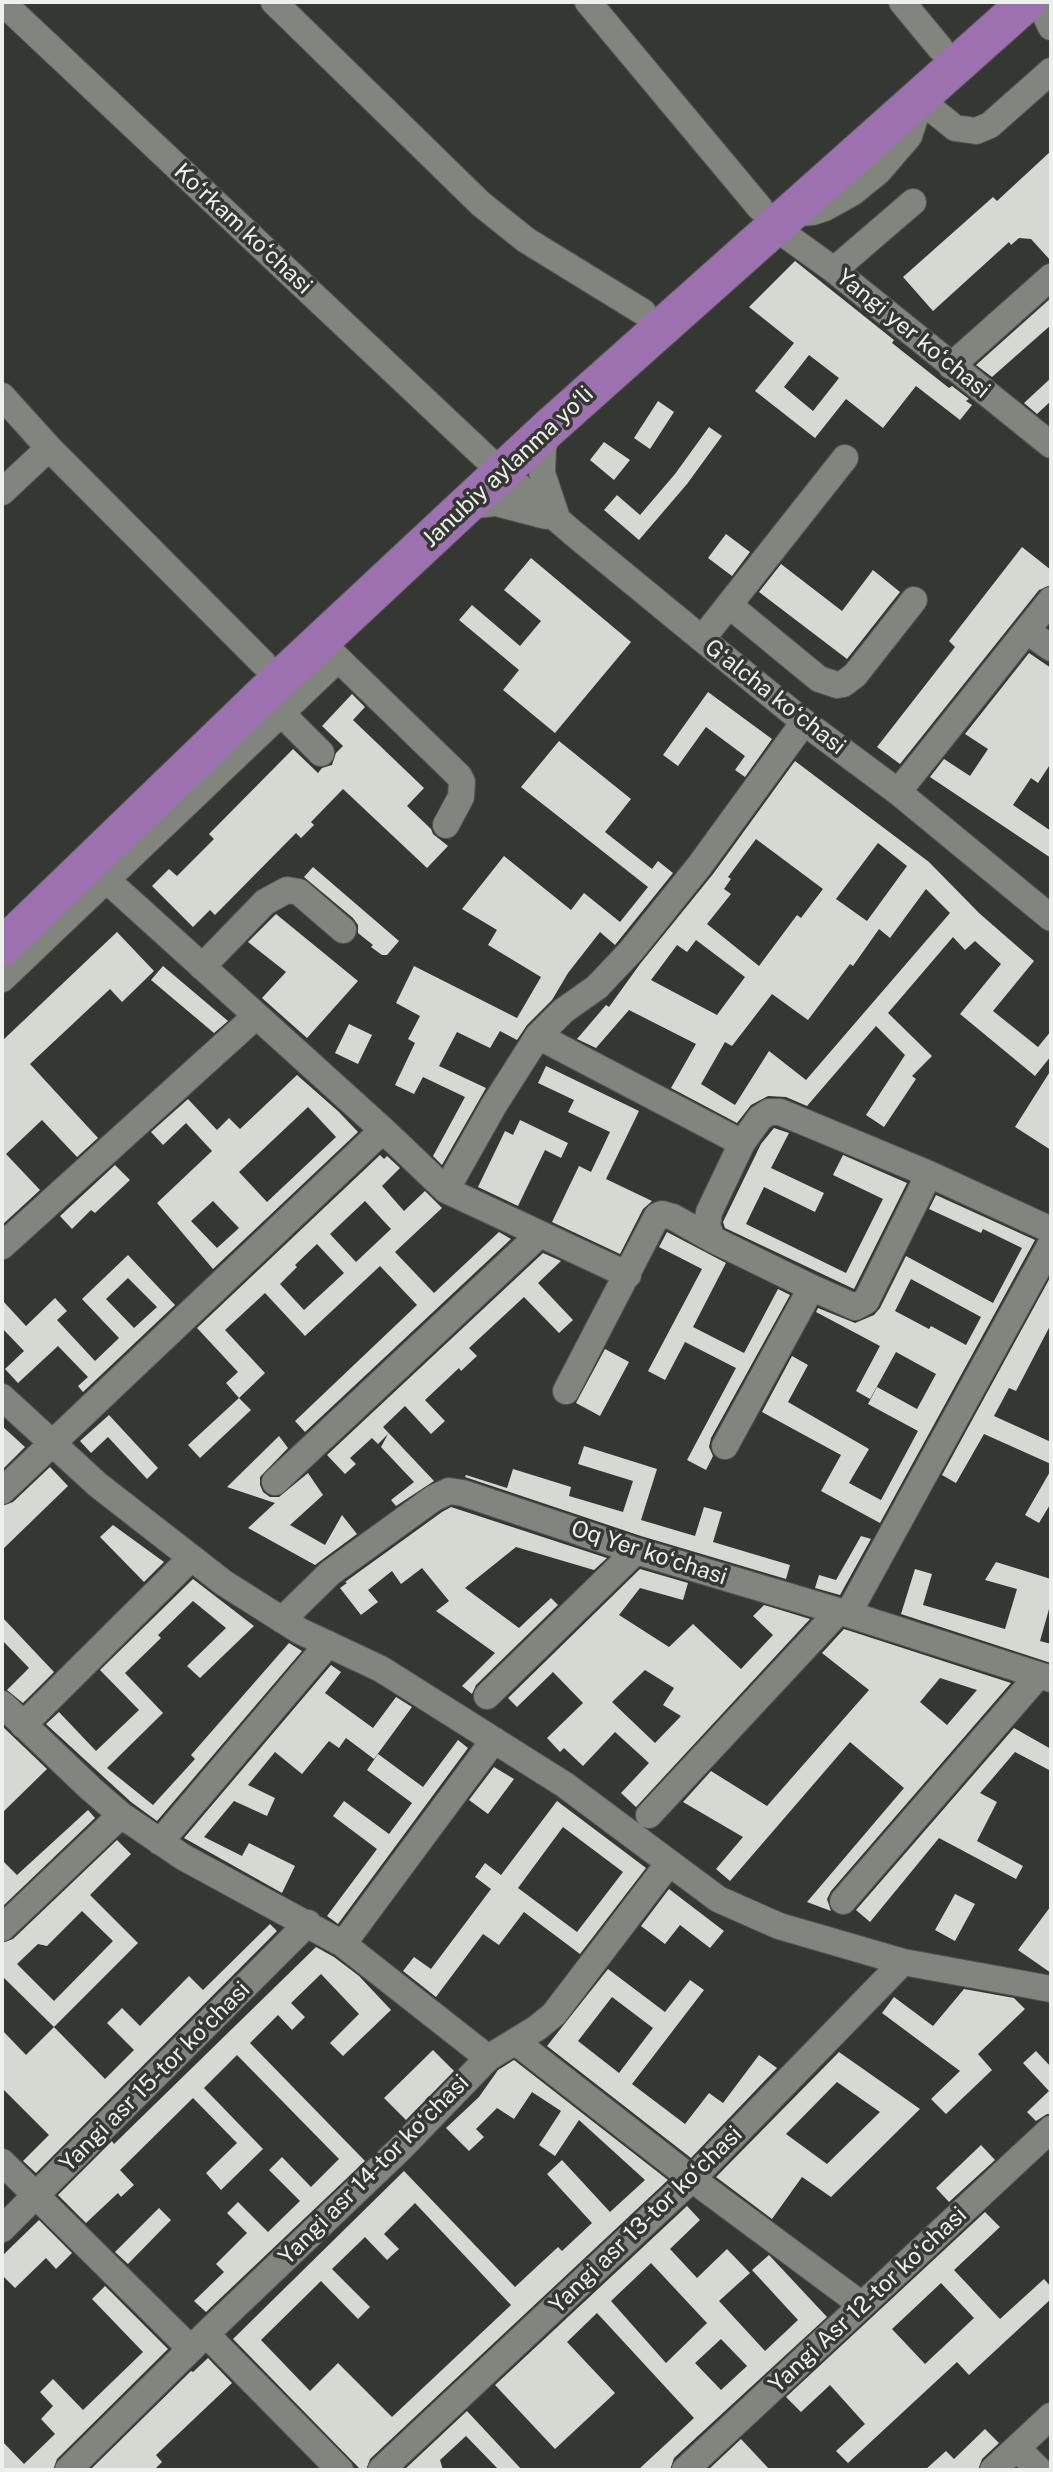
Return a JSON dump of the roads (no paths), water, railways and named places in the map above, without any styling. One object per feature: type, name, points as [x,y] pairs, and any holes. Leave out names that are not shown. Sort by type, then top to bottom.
[{"type":"highway","name":"Janubiy aylanma yoʻli","points":[[2,910],[269,690],[329,650],[465,506],[493,463],[550,427],[775,214],[940,48],[992,2]]},
{"type":"highway","name":"Janubiy aylanma yoʻli","points":[[2,947],[97,872],[219,755],[269,690],[643,312],[775,214],[916,99],[1027,2]]},
{"type":"street","name":"Ko‘rkam ko‘chasi","points":[[2,2],[493,463]]},
{"type":"street","points":[[274,2],[481,204],[526,240],[643,312]]},
{"type":"street","name":"Yangi yer koʻchasi","points":[[588,2],[775,214],[834,270],[1051,445]]},
{"type":"street","points":[[902,2],[940,48]]},
{"type":"street","points":[[1039,2],[1051,27]]},
{"type":"street","points":[[916,99],[954,128],[976,131],[990,125],[1051,71]]},
{"type":"street","points":[[834,270],[913,202]]},
{"type":"street","points":[[951,366],[1051,277]]},
{"type":"street","points":[[2,396],[269,690],[321,753]]},
{"type":"street","points":[[550,427],[543,448],[542,473],[558,520]]},
{"type":"street","points":[[2,492],[49,447]]},
{"type":"street","points":[[702,639],[845,458]]},
{"type":"street","name":"Gʻalcha koʻchasi","points":[[493,463],[702,639],[804,722],[898,792],[1051,918]]},
{"type":"street","points":[[465,506],[485,502],[506,504],[558,520]]},
{"type":"street","points":[[729,605],[819,679],[837,685],[855,675],[914,600]]},
{"type":"street","points":[[898,792],[1051,600]]},
{"type":"street","points":[[1027,631],[1051,648]]},
{"type":"street","points":[[329,650],[459,776],[462,782],[461,797],[446,825]]},
{"type":"street","points":[[446,1190],[494,1105],[538,1036],[564,1011],[597,987],[631,951],[700,865],[804,722]]},
{"type":"street","points":[[2,979],[97,872],[446,1190],[628,1275]]},
{"type":"street","points":[[202,967],[265,902],[287,890],[299,892],[343,930]]},
{"type":"street","points":[[2,1246],[256,1016]]},
{"type":"street","points":[[538,1036],[742,1143]]},
{"type":"street","points":[[712,1239],[707,1225],[709,1212],[742,1143],[760,1118],[769,1112],[780,1112],[929,1174],[1051,1230]]},
{"type":"street","points":[[2,1491],[383,1130]]},
{"type":"street","points":[[566,1391],[657,1216],[662,1214],[855,1307],[866,1301],[929,1174]]},
{"type":"street","points":[[275,1482],[540,1234]]},
{"type":"street","points":[[649,1815],[843,1613],[1051,1244]]},
{"type":"street","points":[[724,1446],[808,1294],[808,1286]]},
{"type":"street","points":[[2,1397],[98,1485],[224,1583],[282,1620],[381,1669],[494,1740],[565,1786],[718,1899],[779,1926],[903,1962],[1051,1989]]},
{"type":"street","name":"Oq Yer koʻchasi","points":[[282,1620],[330,1573],[434,1497],[449,1491],[463,1493],[636,1550],[1045,1677]]},
{"type":"street","points":[[487,1696],[636,1550]]},
{"type":"street","points":[[23,1726],[191,1558]]},
{"type":"street","points":[[160,1842],[328,1644]]},
{"type":"street","points":[[843,1901],[1045,1677]]},
{"type":"street","points":[[2,1704],[121,1815],[183,1857],[343,1944],[488,2057]]},
{"type":"street","points":[[343,1944],[494,1740]]},
{"type":"street","points":[[2,1928],[121,1815]]},
{"type":"street","name":"Yangi asr 14-tor koʻchasi","points":[[68,2470],[402,2147],[488,2057],[516,2042],[554,2014],[669,1863]]},
{"type":"street","name":"Yangi asr 15-tor koʻchasi","points":[[2,2230],[308,1923]]},
{"type":"street","name":"Yangi asr 13-tor koʻchasi","points":[[381,2470],[692,2179],[903,1962]]},
{"type":"street","points":[[516,2042],[692,2179],[862,2305]]},
{"type":"street","name":"Yangi Asr 12-tor koʻchasi","points":[[685,2470],[1051,2129]]},
{"type":"street","points":[[2,2162],[340,2470]]},
{"type":"street","points":[[993,2470],[1051,2416]]},
{"type":"street","points":[[1017,2448],[1039,2470]]}]
